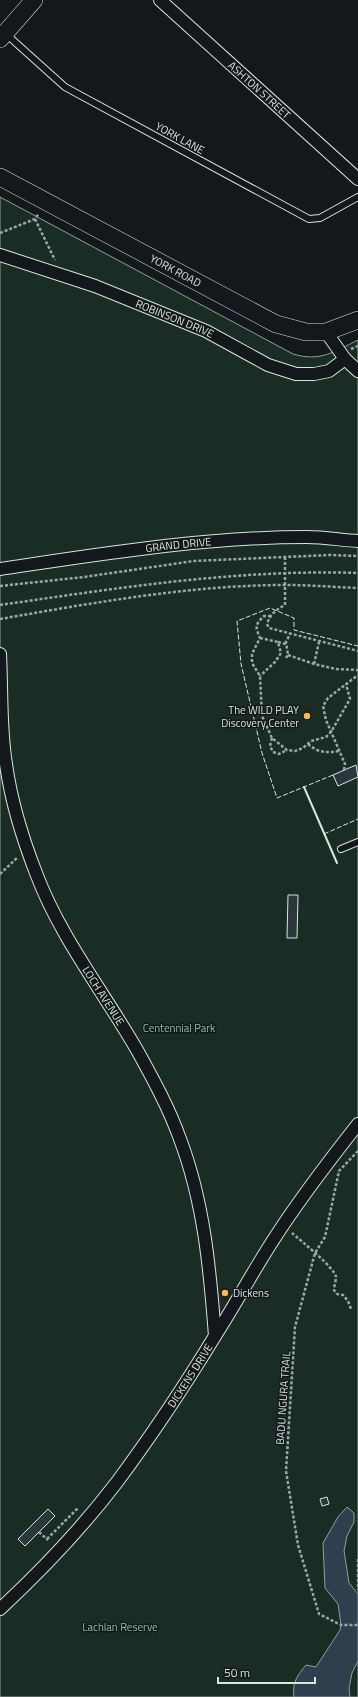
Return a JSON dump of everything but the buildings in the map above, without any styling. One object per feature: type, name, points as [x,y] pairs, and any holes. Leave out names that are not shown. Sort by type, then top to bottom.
[{"type":"main road","points":[[2,36],[34,0]]},
{"type":"main road","name":"YORK ROAD","points":[[0,177],[261,317],[290,329],[306,332],[326,332],[358,320]]},
{"type":"street","name":"ASHTON STREET","points":[[160,0],[358,179]]},
{"type":"street","name":"ROBINSON DRIVE","points":[[0,255],[94,286],[206,331],[268,365],[296,374],[314,374],[329,370],[346,359]]},
{"type":"street","points":[[326,332],[346,359],[358,371]]},
{"type":"street","name":"GRAND DRIVE","points":[[0,569],[113,552],[240,539],[308,537],[358,541]]},
{"type":"street","name":"LOCH AVENUE","points":[[0,654],[2,726],[5,762],[12,800],[36,874],[61,927],[137,1050],[161,1094],[180,1139],[193,1179],[202,1222],[210,1270],[215,1336]]},
{"type":"street","name":"DICKENS DRIVE","points":[[0,1609],[89,1517],[116,1482],[172,1402],[283,1226],[321,1172],[358,1124]]},
{"type":"lane","name":"YORK LANE","points":[[2,36],[65,86],[309,219],[320,218],[358,197]]},
{"type":"lane","points":[[341,849],[358,842]]},
{"type":"path","points":[[0,233],[36,218],[62,275]]},
{"type":"path","points":[[0,586],[84,577],[194,561],[330,555],[358,556]]},
{"type":"path","points":[[285,557],[285,605],[275,610],[267,624],[269,628],[358,651]]},
{"type":"path","points":[[0,605],[150,585],[270,573],[358,573]]},
{"type":"path","points":[[0,619],[62,608],[197,590],[286,585],[358,588]]},
{"type":"path","points":[[271,616],[264,616],[257,623],[256,628],[260,638],[252,654],[252,663],[260,676],[262,716],[272,738],[287,750],[295,751],[303,748],[311,741],[326,737],[331,732],[350,699],[346,684]]},
{"type":"path","points":[[290,634],[286,644],[287,657],[336,669],[358,670]]},
{"type":"path","points":[[260,638],[286,644]]},
{"type":"path","points":[[260,676],[275,662],[281,653],[278,642]]},
{"type":"path","points":[[314,664],[319,642]]},
{"type":"path","points":[[344,770],[345,764],[326,720],[323,706],[328,698],[358,676]]},
{"type":"path","points":[[272,738],[270,746],[273,752],[279,754],[287,750]]},
{"type":"path","points":[[308,744],[313,749],[327,753],[339,751]]},
{"type":"path","points":[[0,874],[28,849]]},
{"type":"path","name":"BADU NGURA TRAIL","points":[[358,1151],[340,1171],[325,1237],[315,1253],[295,1327],[286,1471],[298,1545],[319,1614],[341,1625],[358,1625]]},
{"type":"path","points":[[283,1226],[329,1267],[336,1278],[334,1290],[337,1294],[343,1295],[348,1301],[351,1309]]},
{"type":"path","points":[[47,1539],[78,1508]]},
{"type":"path","points":[[39,1532],[58,1550]]},
{"type":"path","points":[[358,1559],[358,1590]]},
{"type":"green space","name":"Centennial Park","points":[[0,197],[293,354],[311,357],[319,356],[334,352],[358,340],[358,1697],[0,1697]]},
{"type":"water","points":[[347,1507],[354,1513],[354,1522],[347,1536],[344,1551],[349,1583],[358,1594],[358,1661],[352,1673],[349,1688],[350,1697],[294,1697],[295,1683],[300,1673],[306,1665],[316,1667],[340,1630],[341,1625],[338,1604],[325,1588],[323,1543],[338,1517]]},
{"type":"fence","points":[[333,775],[277,798],[262,753],[241,664],[237,621],[270,608],[294,618],[294,630],[358,646]]},
{"type":"fence","points":[[324,834],[358,819]]},
{"type":"wall","points":[[304,787],[337,863]]},
{"type":"place","name":"The WILD PLAY Discovery Center","points":[[307,716]]},
{"type":"place","name":"Dickens","points":[[225,1293]]},
{"type":"park label","name":"Lachlan Reserve","points":[[120,1627]]}]
